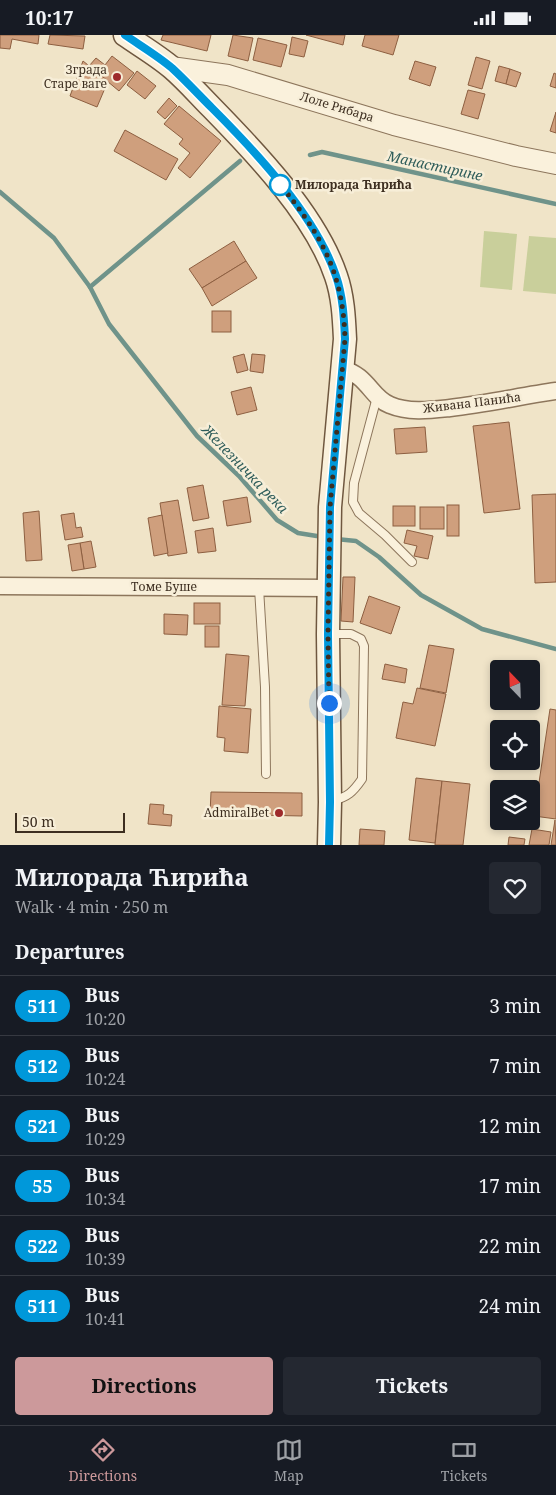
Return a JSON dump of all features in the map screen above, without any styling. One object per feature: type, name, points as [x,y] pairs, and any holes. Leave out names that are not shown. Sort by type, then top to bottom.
[{"type":"main road","name":"Лоле Рибара","points":[[126,35],[171,67]]},
{"type":"main road","points":[[171,67],[238,134],[299,209],[318,238],[331,263],[340,291],[344,323],[330,507],[328,588],[329,845]]},
{"type":"street","name":"Лоле Рибара","points":[[171,67],[228,75],[394,125],[516,156],[556,164]]},
{"type":"street","name":"Живана Панића","points":[[342,369],[359,375],[385,403],[390,406],[407,409],[428,410],[489,403],[556,391]]},
{"type":"street","name":"Томе Буше","points":[[0,586],[328,588]]},
{"type":"lane","points":[[378,395],[354,483],[353,501],[359,513],[412,562]]},
{"type":"lane","points":[[259,588],[266,687],[266,774]]},
{"type":"lane","points":[[328,634],[351,634],[361,639],[364,646],[362,779],[354,791],[345,798],[330,802]]},
{"type":"green space","points":[[484,231],[517,234],[512,290],[480,287]]},
{"type":"green space","points":[[529,236],[556,238],[556,294],[523,291]]},
{"type":"building","points":[[0,35],[39,35],[38,44],[12,39],[10,49],[0,48]]},
{"type":"building","points":[[50,35],[85,36],[83,49],[48,44]]},
{"type":"building","points":[[163,35],[211,35],[207,51],[161,40]]},
{"type":"building","points":[[233,35],[253,38],[248,61],[228,56]]},
{"type":"building","points":[[306,35],[345,35],[343,45]]},
{"type":"building","points":[[365,35],[399,35],[393,55],[362,46]]},
{"type":"building","points":[[292,37],[308,41],[304,57],[289,54]]},
{"type":"building","points":[[258,38],[287,45],[281,67],[253,60]]},
{"type":"building","name":"Зграда Старе ваге","points":[[112,56],[134,73],[119,91],[89,66],[96,58],[105,65]]},
{"type":"building","points":[[476,57],[490,61],[482,89],[468,85]]},
{"type":"building","points":[[83,61],[108,81],[97,107],[70,96]]},
{"type":"building","points":[[415,61],[436,67],[430,86],[409,79]]},
{"type":"building","points":[[499,66],[510,69],[506,84],[495,81]]},
{"type":"building","points":[[510,69],[521,73],[516,87],[506,84]]},
{"type":"building","points":[[137,71],[156,86],[145,99],[127,85]]},
{"type":"building","points":[[554,73],[556,74],[556,88],[550,86]]},
{"type":"building","points":[[468,90],[485,94],[478,119],[461,114]]},
{"type":"building","points":[[169,98],[177,106],[165,119],[157,112]]},
{"type":"building","points":[[179,106],[221,141],[190,178],[178,168],[190,153],[179,144],[183,139],[164,124]]},
{"type":"building","points":[[556,112],[556,133],[550,131]]},
{"type":"building","points":[[125,130],[178,159],[166,180],[114,151]]},
{"type":"building","points":[[234,241],[246,261],[202,288],[189,269]]},
{"type":"building","points":[[246,261],[257,278],[212,306],[202,288]]},
{"type":"building","points":[[212,311],[231,311],[231,332],[212,332]]},
{"type":"building","points":[[244,354],[248,370],[237,373],[233,357]]},
{"type":"building","points":[[252,354],[265,355],[263,373],[250,371]]},
{"type":"building","points":[[251,387],[257,410],[237,415],[231,392]]},
{"type":"building","points":[[509,422],[520,509],[484,513],[473,426]]},
{"type":"building","points":[[425,427],[427,452],[396,454],[394,429]]},
{"type":"building","points":[[203,485],[209,518],[193,521],[187,488]]},
{"type":"building","points":[[556,494],[556,582],[535,583],[532,495]]},
{"type":"building","points":[[247,497],[251,522],[227,526],[223,501]]},
{"type":"building","points":[[178,500],[187,553],[168,556],[160,503]]},
{"type":"building","points":[[447,505],[459,505],[459,536],[447,536]]},
{"type":"building","points":[[393,506],[415,506],[415,526],[393,526]]},
{"type":"building","points":[[420,507],[444,507],[444,529],[420,529]]},
{"type":"building","points":[[39,511],[42,560],[26,561],[23,513]]},
{"type":"building","points":[[74,513],[76,528],[81,527],[83,537],[65,540],[61,515]]},
{"type":"building","points":[[162,515],[168,553],[154,556],[148,518]]},
{"type":"building","points":[[213,528],[216,551],[198,553],[195,531]]},
{"type":"building","points":[[407,530],[433,536],[428,559],[414,556],[417,546],[404,543]]},
{"type":"building","points":[[91,541],[96,567],[84,569],[80,543]]},
{"type":"building","points":[[80,543],[84,569],[72,571],[68,545]]},
{"type":"building","points":[[343,577],[355,577],[353,622],[341,621]]},
{"type":"building","points":[[369,596],[400,607],[391,634],[360,623]]},
{"type":"building","points":[[194,603],[220,603],[220,624],[194,624]]},
{"type":"building","points":[[164,614],[188,615],[187,635],[164,634]]},
{"type":"building","points":[[205,626],[219,626],[219,647],[205,647]]},
{"type":"building","points":[[429,645],[454,649],[446,693],[420,688]]},
{"type":"building","points":[[226,654],[249,656],[245,706],[222,705]]},
{"type":"building","points":[[385,664],[407,669],[405,683],[382,679]]},
{"type":"building","points":[[417,688],[446,694],[435,746],[396,738],[403,702],[413,704]]},
{"type":"building","points":[[219,706],[251,709],[248,753],[224,751],[225,738],[217,737]]},
{"type":"building","points":[[550,709],[556,710],[556,819],[540,817],[539,780]]},
{"type":"building","points":[[416,778],[442,781],[435,843],[409,840]]},
{"type":"building","points":[[442,781],[470,784],[463,845],[435,845]]},
{"type":"building","points":[[211,792],[302,793],[302,816],[210,814]]},
{"type":"building","points":[[150,804],[164,805],[163,814],[172,815],[171,826],[148,824]]},
{"type":"building","points":[[555,820],[556,845],[551,845]]},
{"type":"building","points":[[360,829],[385,831],[384,845],[359,845]]},
{"type":"building","points":[[532,830],[551,832],[549,845],[529,845]]},
{"type":"building","points":[[509,837],[525,839],[524,845],[508,845]]},
{"type":"waterway","name":"Манастирине","points":[[310,155],[322,152],[556,204]]},
{"type":"waterway","name":"Манастирине","points":[[90,287],[240,161]]},
{"type":"waterway","name":"Железничка река","points":[[0,192],[54,238],[90,287],[109,324],[197,436],[239,476],[277,520],[298,533],[323,537]]},
{"type":"waterway","name":"Железничка река","points":[[336,539],[356,541],[379,557],[421,595],[482,629],[556,649]]},
{"type":"bus line","name":"511","points":[[125,35],[171,67],[238,134],[264,164],[310,223],[331,263],[340,291],[345,339],[330,507],[328,588],[329,845]]},
{"type":"place","name":"Зграда Старе ваге","points":[[117,77]]},
{"type":"place","name":"Милорада Ћирића","points":[[280,185]]},
{"type":"place","name":"AdmiralBet","points":[[279,813]]},
{"type":"route","points":[[280,185],[276,179],[310,223],[327,253],[336,276],[344,315],[345,339],[330,507],[328,588],[329,703]]}]
